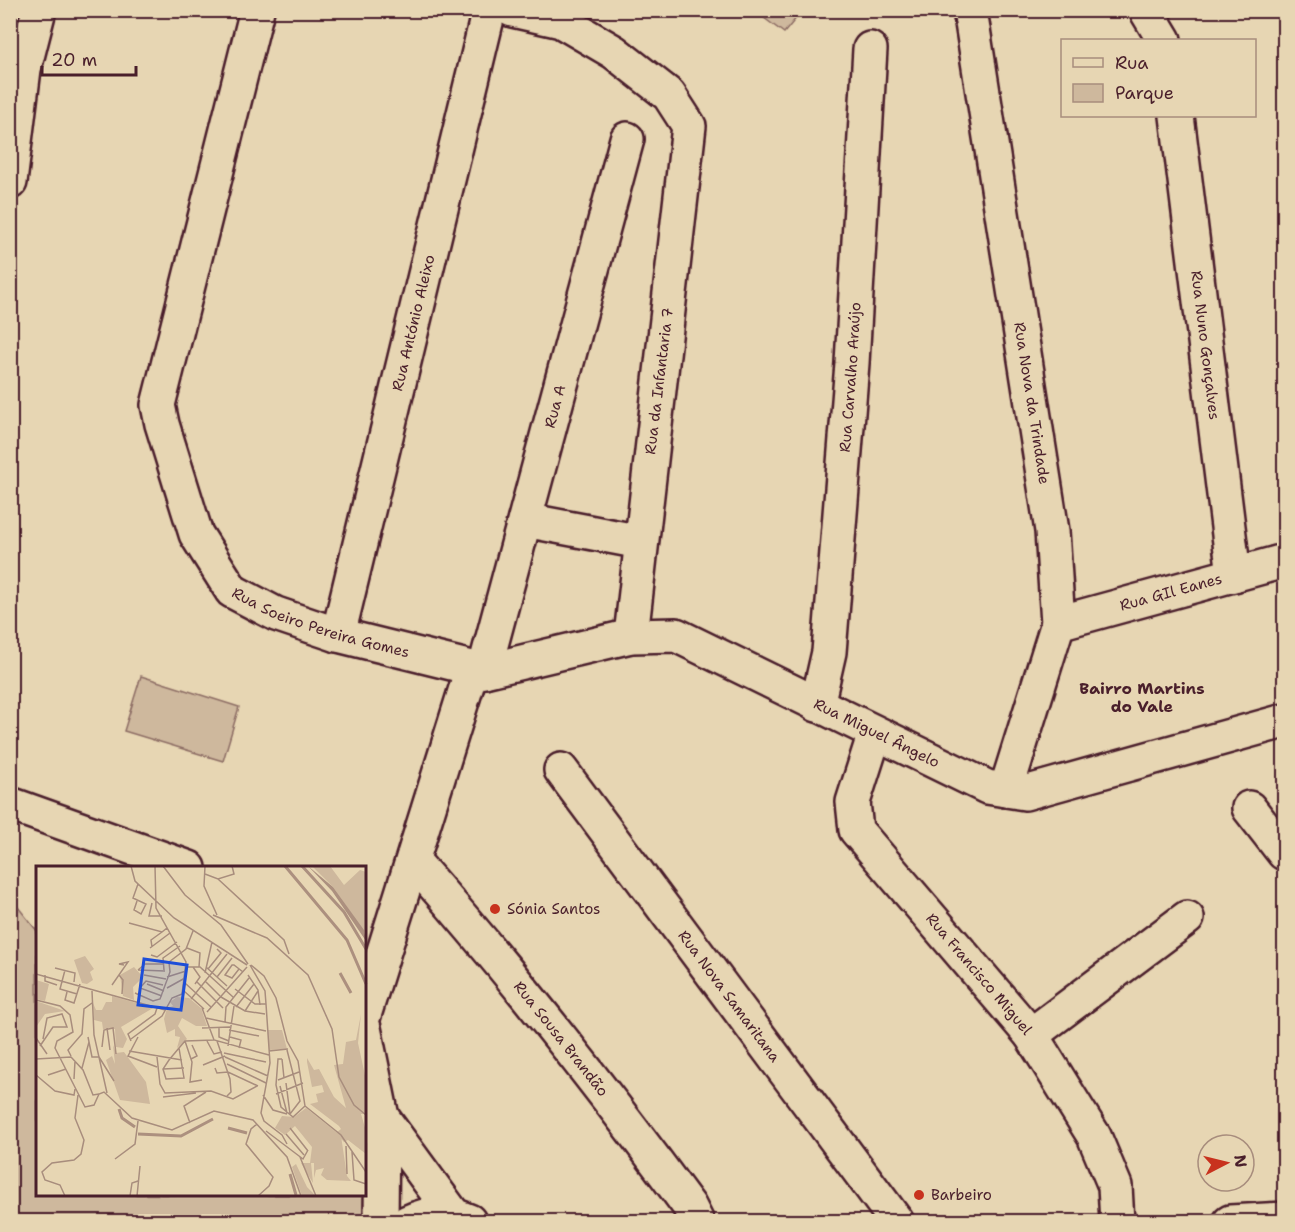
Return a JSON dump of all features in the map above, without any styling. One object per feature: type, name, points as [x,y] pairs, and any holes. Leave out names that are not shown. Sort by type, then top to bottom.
[{"type":"street","points":[[10,182],[24,69],[39,10]]},
{"type":"street","name":"Rua Soeiro Pereira Gomes","points":[[257,10],[158,405],[196,534],[232,591],[276,614],[338,635],[478,670]]},
{"type":"street","name":"Rua António Aleixo","points":[[338,635],[489,10]]},
{"type":"street","name":"Rua da Infantaria 7","points":[[512,10],[561,21],[614,52],[669,95],[689,126],[631,636]]},
{"type":"street","name":"Rua Nova da Trindade","points":[[970,10],[1052,531],[1058,623],[1006,790]]},
{"type":"street","points":[[1146,10],[1163,39]]},
{"type":"street","name":"Rua Carvalho Araújo","points":[[818,705],[829,652],[852,363],[870,49]]},
{"type":"street","name":"Rua Nuno Gonçalves","points":[[1177,117],[1234,575]]},
{"type":"street","name":"Rua A","points":[[478,670],[525,520],[627,139]]},
{"type":"street","points":[[525,520],[641,542]]},
{"type":"street","name":"Rua GIl Eanes","points":[[1058,623],[1284,561]]},
{"type":"street","name":"Rua Miguel Ângelo","points":[[478,670],[631,636],[676,635],[987,787],[1025,793],[1284,721]]},
{"type":"street","points":[[366,1009],[478,670]]},
{"type":"street","name":"Rua Francisco Miguel","points":[[875,733],[853,802],[856,830],[1031,1035],[1094,1136],[1115,1186],[1117,1221]]},
{"type":"street","name":"Rua Nova Samaritana","points":[[561,770],[897,1221]]},
{"type":"street","points":[[10,804],[186,866]]},
{"type":"street","points":[[1249,808],[1284,853]]},
{"type":"street","name":"Rua Sousa Brandão","points":[[414,862],[476,932],[622,1116],[689,1206],[697,1221]]},
{"type":"street","points":[[1031,1035],[1187,918]]},
{"type":"street","points":[[366,1038],[382,1117],[381,1221]]},
{"type":"street","points":[[382,1117],[461,1218]]},
{"type":"street","points":[[408,1221],[430,1213],[461,1218]]},
{"type":"street","points":[[1230,1221],[1284,1219]]},
{"type":"green space","points":[[755,11],[802,11],[784,33]]},
{"type":"green space","points":[[141,676],[239,707],[223,761],[124,731]]},
{"type":"green space","points":[[10,897],[36,930],[36,1196],[364,1196],[366,1221],[11,1221]]},
{"type":"place","name":"Sónia Santos","points":[[495,909]]},
{"type":"place","name":"Barbeiro","points":[[919,1195]]},
{"type":"district","name":"Bairro Martins do Vale","points":[[1142,697]]}]
